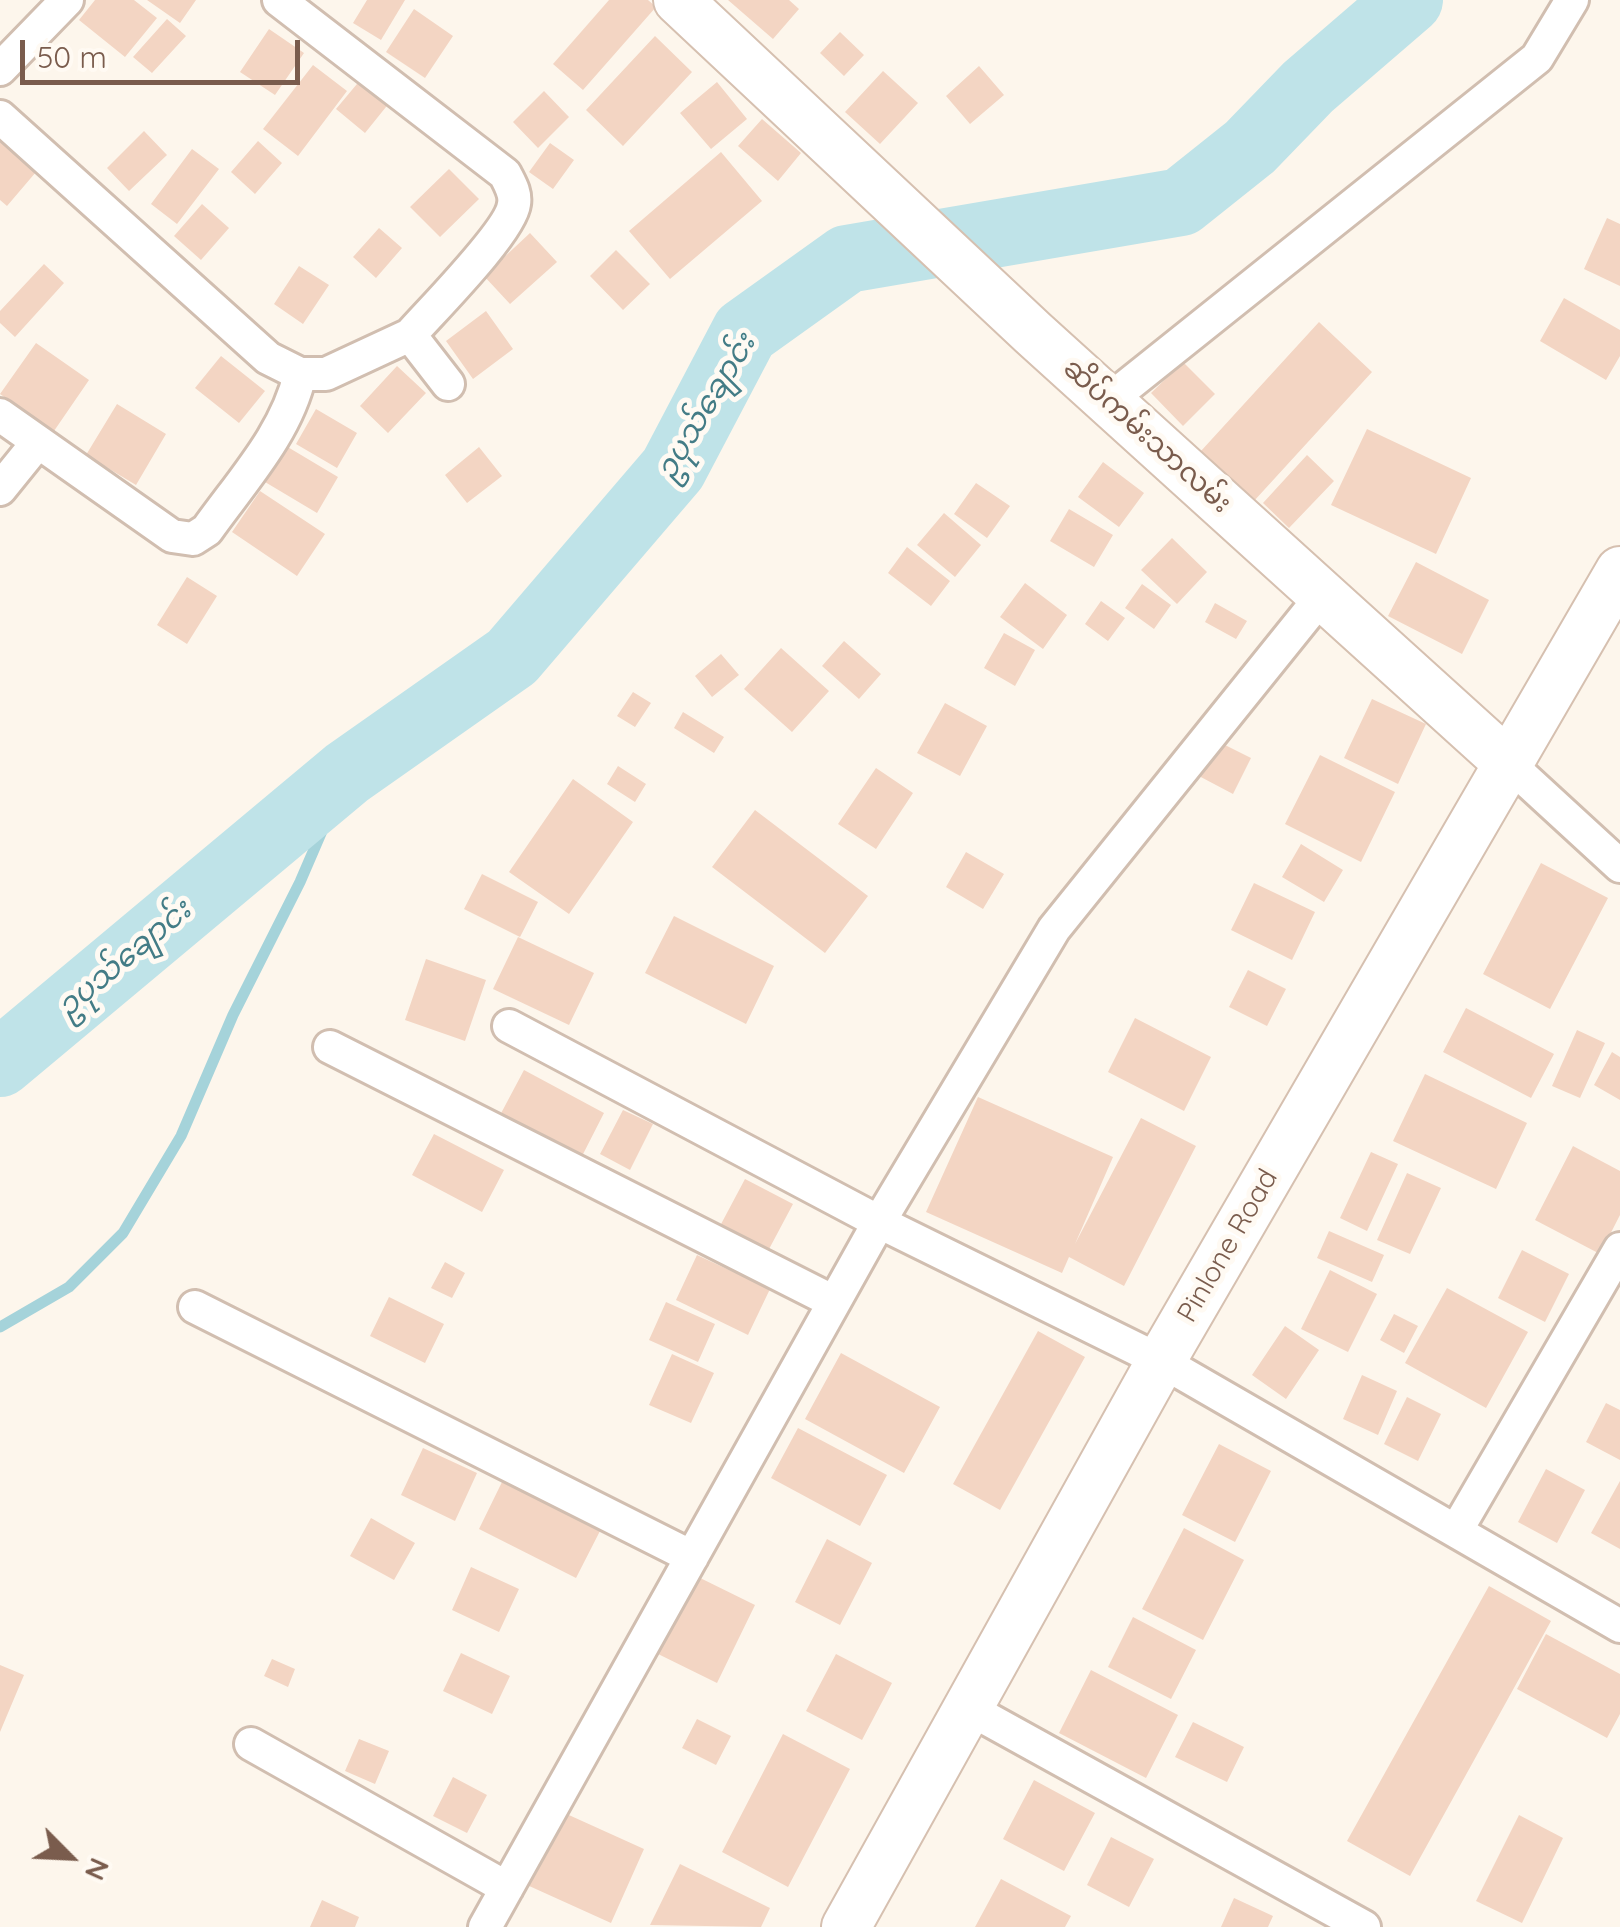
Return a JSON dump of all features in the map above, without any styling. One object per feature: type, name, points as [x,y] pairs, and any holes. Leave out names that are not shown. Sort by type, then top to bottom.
[{"type":"street","points":[[0,69],[67,0]]},
{"type":"street","points":[[0,117],[268,358],[300,374],[326,374],[410,335],[502,229],[514,207],[513,190],[505,174],[279,0]]},
{"type":"street","name":"ဆိပ်ကမ်းသာလမ်း","points":[[678,0],[1033,333],[1620,866]]},
{"type":"street","points":[[1108,401],[1537,58],[1572,0]]},
{"type":"street","points":[[410,335],[448,384]]},
{"type":"street","points":[[0,415],[172,536],[193,539],[207,530],[280,426],[295,396],[300,374]]},
{"type":"street","points":[[0,489],[38,442]]},
{"type":"street","name":"Pinlone Road","points":[[846,1927],[1161,1360],[1620,571]]},
{"type":"street","points":[[486,1927],[878,1222],[1054,929],[1322,596]]},
{"type":"street","points":[[508,1026],[878,1222],[1161,1360],[1620,1626]]},
{"type":"street","points":[[330,1047],[834,1302]]},
{"type":"street","points":[[1456,1531],[1620,1249]]},
{"type":"street","points":[[194,1307],[692,1557]]},
{"type":"street","points":[[966,1707],[1364,1927]]},
{"type":"street","points":[[251,1744],[507,1888]]},
{"type":"building","points":[[95,0],[134,0],[157,18],[125,57],[79,20]]},
{"type":"building","points":[[147,0],[196,0],[180,23]]},
{"type":"building","points":[[367,0],[405,0],[381,40],[353,23]]},
{"type":"building","points":[[609,0],[648,0],[656,7],[583,90],[553,64]]},
{"type":"building","points":[[728,0],[789,0],[799,9],[773,39]]},
{"type":"building","points":[[414,9],[453,36],[425,78],[386,52]]},
{"type":"building","points":[[167,19],[186,36],[152,73],[133,57]]},
{"type":"building","points":[[269,29],[304,53],[275,95],[240,72]]},
{"type":"building","points":[[840,32],[864,55],[844,76],[820,53]]},
{"type":"building","points":[[655,36],[692,72],[623,146],[586,110]]},
{"type":"building","points":[[313,65],[347,91],[298,156],[263,129]]},
{"type":"building","points":[[979,66],[1004,95],[970,124],[946,96]]},
{"type":"building","points":[[883,71],[918,103],[880,144],[845,112]]},
{"type":"building","points":[[362,78],[390,102],[365,133],[336,109]]},
{"type":"building","points":[[717,82],[747,119],[711,149],[680,113]]},
{"type":"building","points":[[544,91],[569,117],[538,148],[513,122]]},
{"type":"building","points":[[762,119],[801,153],[778,181],[738,146]]},
{"type":"building","points":[[144,131],[167,155],[129,191],[107,168]]},
{"type":"building","points":[[0,140],[36,172],[7,206],[0,200]]},
{"type":"building","points":[[258,141],[282,163],[255,194],[231,172]]},
{"type":"building","points":[[550,143],[574,160],[553,189],[529,172]]},
{"type":"building","points":[[192,149],[219,169],[177,224],[151,204]]},
{"type":"building","points":[[721,152],[762,201],[670,279],[629,231]]},
{"type":"building","points":[[449,169],[479,199],[440,237],[410,207]]},
{"type":"building","points":[[202,204],[229,228],[201,260],[174,236]]},
{"type":"building","points":[[1607,218],[1620,224],[1620,286],[1584,269]]},
{"type":"building","points":[[379,228],[402,248],[376,278],[353,257]]},
{"type":"building","points":[[530,233],[557,262],[510,304],[484,276]]},
{"type":"building","points":[[616,250],[650,284],[623,310],[590,276]]},
{"type":"building","points":[[44,264],[64,283],[15,337],[0,323],[0,311]]},
{"type":"building","points":[[299,266],[329,285],[303,324],[274,304]]},
{"type":"building","points":[[1564,298],[1620,330],[1620,356],[1606,380],[1540,341]]},
{"type":"building","points":[[486,311],[513,349],[473,379],[446,341]]},
{"type":"building","points":[[1319,322],[1372,372],[1243,513],[1190,463]]},
{"type":"building","points":[[36,343],[89,380],[54,431],[0,394]]},
{"type":"building","points":[[221,356],[265,391],[239,423],[195,388]]},
{"type":"building","points":[[1183,362],[1215,394],[1183,426],[1151,393]]},
{"type":"building","points":[[397,366],[426,393],[388,433],[360,406]]},
{"type":"building","points":[[117,404],[166,434],[136,485],[86,455]]},
{"type":"building","points":[[316,409],[357,433],[337,468],[296,444]]},
{"type":"building","points":[[1367,429],[1471,478],[1436,554],[1331,505]]},
{"type":"building","points":[[286,446],[338,477],[317,513],[265,482]]},
{"type":"building","points":[[479,447],[502,476],[467,503],[445,475]]},
{"type":"building","points":[[1307,455],[1334,481],[1289,528],[1263,503]]},
{"type":"building","points":[[1103,462],[1144,493],[1119,527],[1078,497]]},
{"type":"building","points":[[976,483],[1010,506],[987,538],[954,514]]},
{"type":"building","points":[[260,491],[325,534],[297,576],[232,532]]},
{"type":"building","points":[[1069,509],[1113,535],[1094,567],[1050,541]]},
{"type":"building","points":[[944,513],[981,545],[955,577],[917,545]]},
{"type":"building","points":[[1172,538],[1207,572],[1177,604],[1141,570]]},
{"type":"building","points":[[907,547],[950,581],[931,606],[888,573]]},
{"type":"building","points":[[1416,562],[1489,600],[1462,654],[1388,616]]},
{"type":"building","points":[[187,577],[217,596],[187,644],[157,625]]},
{"type":"building","points":[[1025,583],[1067,615],[1043,649],[1000,617]]},
{"type":"building","points":[[1142,584],[1171,605],[1154,629],[1125,608]]},
{"type":"building","points":[[1101,601],[1125,618],[1108,641],[1085,624]]},
{"type":"building","points":[[1215,603],[1247,621],[1236,639],[1205,622]]},
{"type":"building","points":[[1004,633],[1035,650],[1015,686],[984,668]]},
{"type":"building","points":[[844,641],[881,674],[859,699],[822,666]]},
{"type":"building","points":[[781,648],[829,691],[792,732],[744,689]]},
{"type":"building","points":[[721,654],[739,675],[712,697],[695,676]]},
{"type":"building","points":[[633,692],[651,703],[635,727],[617,716]]},
{"type":"building","points":[[1372,699],[1426,724],[1398,784],[1344,758]]},
{"type":"building","points":[[945,703],[987,726],[960,776],[917,753]]},
{"type":"building","points":[[683,712],[724,737],[714,753],[674,728]]},
{"type":"building","points":[[1215,740],[1251,758],[1233,794],[1197,775]]},
{"type":"building","points":[[1320,755],[1395,792],[1361,862],[1285,824]]},
{"type":"building","points":[[618,766],[646,784],[635,802],[607,784]]},
{"type":"building","points":[[876,768],[913,793],[876,849],[838,824]]},
{"type":"building","points":[[573,779],[633,822],[569,914],[509,872]]},
{"type":"building","points":[[755,810],[868,896],[825,953],[712,867]]},
{"type":"building","points":[[1301,844],[1343,870],[1324,902],[1282,877]]},
{"type":"building","points":[[966,852],[1004,874],[983,909],[946,887]]},
{"type":"building","points":[[1541,863],[1608,898],[1550,1009],[1483,974]]},
{"type":"building","points":[[482,874],[538,902],[520,937],[464,909]]},
{"type":"building","points":[[1254,883],[1315,912],[1292,960],[1231,930]]},
{"type":"building","points":[[674,916],[774,966],[746,1024],[645,973]]},
{"type":"building","points":[[518,937],[594,973],[569,1025],[493,989]]},
{"type":"building","points":[[426,959],[486,980],[465,1041],[405,1020]]},
{"type":"building","points":[[1248,970],[1286,989],[1267,1026],[1229,1007]]},
{"type":"building","points":[[1466,1008],[1554,1054],[1531,1098],[1443,1052]]},
{"type":"building","points":[[1135,1018],[1211,1057],[1184,1111],[1108,1072]]},
{"type":"building","points":[[1577,1030],[1605,1043],[1580,1098],[1552,1086]]},
{"type":"building","points":[[1612,1052],[1620,1057],[1620,1100],[1594,1085]]},
{"type":"building","points":[[524,1070],[604,1113],[579,1162],[498,1119]]},
{"type":"building","points":[[1425,1074],[1527,1123],[1496,1189],[1393,1141]]},
{"type":"building","points":[[978,1097],[1113,1157],[1075,1244],[1141,1118],[1196,1146],[1124,1286],[1069,1257],[1062,1273],[926,1212]]},
{"type":"building","points":[[623,1110],[653,1124],[630,1170],[600,1154]]},
{"type":"building","points":[[434,1134],[504,1170],[482,1212],[412,1175]]},
{"type":"building","points":[[1573,1146],[1620,1171],[1620,1215],[1600,1254],[1535,1220]]},
{"type":"building","points":[[1371,1152],[1398,1164],[1367,1231],[1340,1218]]},
{"type":"building","points":[[1407,1173],[1441,1188],[1410,1254],[1377,1240]]},
{"type":"building","points":[[745,1179],[793,1204],[768,1251],[720,1226]]},
{"type":"building","points":[[1329,1231],[1384,1255],[1372,1282],[1317,1258]]},
{"type":"building","points":[[1522,1250],[1569,1274],[1545,1322],[1498,1298]]},
{"type":"building","points":[[697,1255],[770,1289],[748,1335],[676,1300]]},
{"type":"building","points":[[445,1262],[465,1273],[452,1298],[431,1288]]},
{"type":"building","points":[[1330,1270],[1377,1294],[1348,1352],[1301,1329]]},
{"type":"building","points":[[1447,1288],[1528,1332],[1486,1408],[1405,1363]]},
{"type":"building","points":[[389,1297],[444,1324],[425,1363],[370,1336]]},
{"type":"building","points":[[666,1302],[715,1324],[698,1362],[649,1340]]},
{"type":"building","points":[[1394,1314],[1418,1326],[1404,1353],[1380,1340]]},
{"type":"building","points":[[1285,1326],[1319,1350],[1286,1399],[1252,1375]]},
{"type":"building","points":[[1038,1331],[1085,1357],[1000,1510],[953,1484]]},
{"type":"building","points":[[841,1353],[940,1407],[904,1473],[805,1419]]},
{"type":"building","points":[[672,1354],[714,1373],[691,1423],[649,1405]]},
{"type":"building","points":[[1362,1375],[1397,1391],[1378,1435],[1343,1419]]},
{"type":"building","points":[[1407,1397],[1441,1414],[1418,1461],[1384,1444]]},
{"type":"building","points":[[1606,1403],[1620,1410],[1620,1460],[1586,1442]]},
{"type":"building","points":[[798,1428],[887,1475],[860,1526],[771,1478]]},
{"type":"building","points":[[1219,1444],[1271,1471],[1235,1542],[1182,1515]]},
{"type":"building","points":[[423,1448],[477,1473],[455,1521],[401,1495]]},
{"type":"building","points":[[1546,1469],[1585,1490],[1557,1543],[1518,1522]]},
{"type":"building","points":[[1620,1481],[1620,1549],[1591,1533]]},
{"type":"building","points":[[502,1482],[600,1531],[576,1578],[479,1529]]},
{"type":"building","points":[[371,1518],[415,1543],[394,1580],[350,1556]]},
{"type":"building","points":[[1184,1528],[1244,1560],[1203,1640],[1142,1609]]},
{"type":"building","points":[[827,1539],[872,1563],[840,1625],[795,1602]]},
{"type":"building","points":[[471,1567],[519,1589],[499,1632],[452,1610]]},
{"type":"building","points":[[690,1573],[755,1605],[717,1683],[652,1651]]},
{"type":"building","points":[[1489,1586],[1551,1621],[1410,1876],[1347,1841]]},
{"type":"building","points":[[1133,1617],[1196,1650],[1171,1699],[1108,1667]]},
{"type":"building","points":[[1546,1634],[1620,1674],[1620,1714],[1607,1738],[1517,1689]]},
{"type":"building","points":[[461,1653],[510,1676],[492,1714],[443,1691]]},
{"type":"building","points":[[836,1654],[892,1683],[862,1740],[806,1711]]},
{"type":"building","points":[[272,1659],[295,1669],[288,1687],[264,1676]]},
{"type":"building","points":[[0,1665],[24,1675],[0,1732]]},
{"type":"building","points":[[1091,1670],[1178,1715],[1146,1778],[1059,1733]]},
{"type":"building","points":[[697,1719],[731,1736],[716,1765],[682,1748]]},
{"type":"building","points":[[1193,1722],[1244,1747],[1227,1782],[1175,1757]]},
{"type":"building","points":[[783,1734],[850,1769],[788,1887],[722,1852]]},
{"type":"building","points":[[359,1739],[389,1751],[375,1784],[345,1771]]},
{"type":"building","points":[[453,1777],[487,1795],[467,1833],[433,1816]]},
{"type":"building","points":[[1034,1780],[1095,1813],[1064,1871],[1003,1839]]},
{"type":"building","points":[[560,1811],[644,1849],[611,1923],[527,1885]]},
{"type":"building","points":[[1519,1815],[1563,1838],[1522,1923],[1476,1901]]},
{"type":"building","points":[[1111,1837],[1154,1859],[1129,1907],[1087,1885]]},
{"type":"building","points":[[680,1864],[770,1908],[761,1927],[650,1925]]},
{"type":"building","points":[[1001,1879],[1071,1916],[1065,1927],[975,1927]]},
{"type":"building","points":[[1234,1898],[1273,1916],[1268,1927],[1221,1927]]},
{"type":"building","points":[[322,1900],[359,1917],[355,1927],[310,1927]]},
{"type":"waterway","name":"ဥပုသ်ချောင်း","points":[[0,1063],[347,773],[512,657],[673,469],[745,332],[847,259],[1181,202],[1250,147],[1308,87],[1409,0]]},
{"type":"waterway","points":[[0,1327],[69,1287],[123,1233],[181,1136],[233,1015],[300,882],[347,773]]}]
